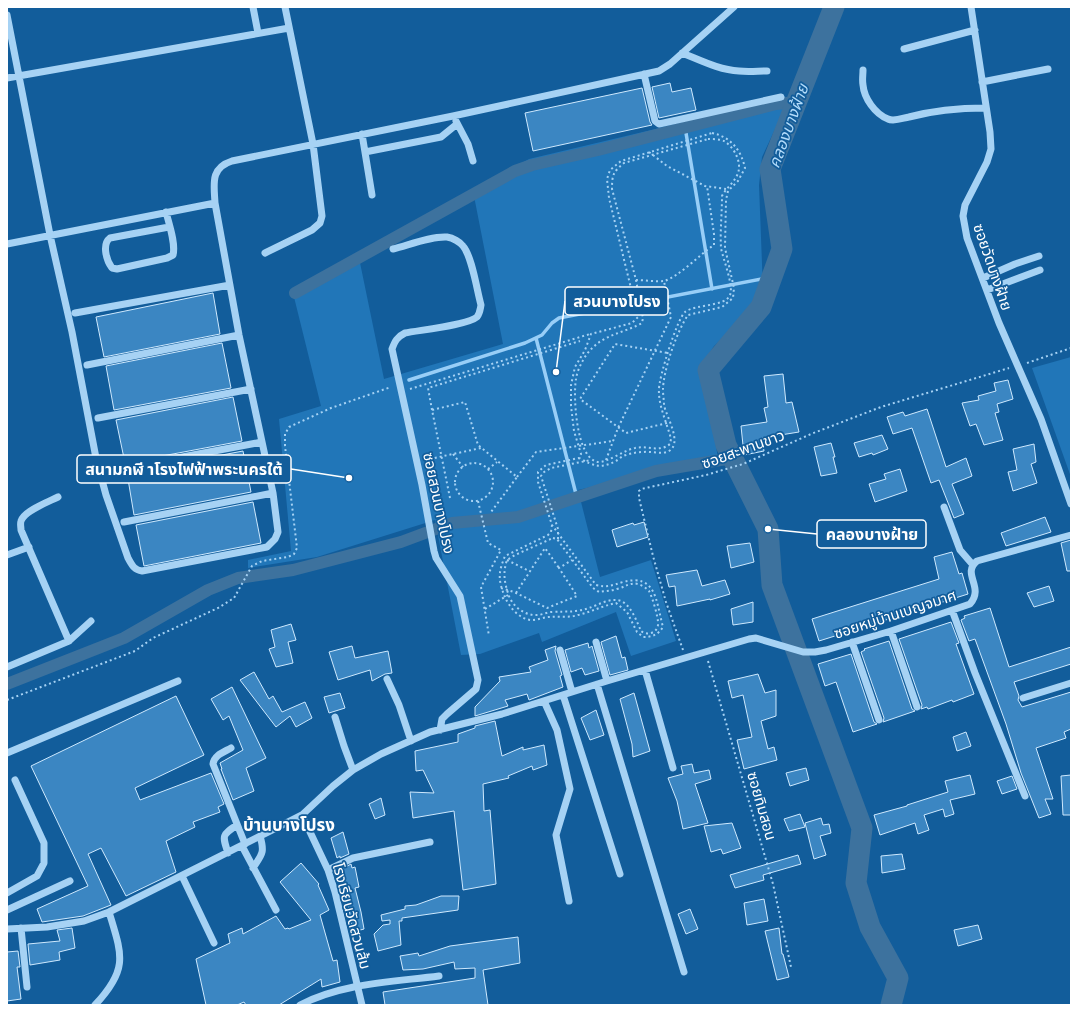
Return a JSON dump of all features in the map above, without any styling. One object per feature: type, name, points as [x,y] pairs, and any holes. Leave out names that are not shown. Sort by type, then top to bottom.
[{"type":"street","points":[[253,7],[258,34]]},
{"type":"street","points":[[265,254],[312,230],[320,223],[322,216],[313,144],[285,7]]},
{"type":"street","points":[[7,15],[20,75],[50,235],[72,332],[96,458],[106,495],[128,558],[133,568],[142,571],[267,547],[276,539],[278,532],[273,494],[239,336],[215,203],[214,178],[218,170],[225,163],[453,116],[659,70],[670,64],[734,7]]},
{"type":"street","name":"ซอยวัดบางฝ้าย","points":[[971,7],[990,132],[991,149],[987,162],[965,205],[963,216],[967,238],[999,323],[1041,419],[1071,504]]},
{"type":"street","points":[[7,78],[289,28]]},
{"type":"street","points":[[904,49],[974,30]]},
{"type":"street","points":[[682,53],[727,70],[739,72],[767,71]]},
{"type":"street","points":[[982,82],[1048,69]]},
{"type":"street","points":[[864,70],[863,85],[865,94],[871,105],[888,119],[896,120],[953,108],[986,108]]},
{"type":"street","points":[[644,74],[655,121],[659,124],[781,97]]},
{"type":"street","points":[[453,116],[468,144],[473,161]]},
{"type":"street","points":[[365,152],[441,137],[458,124]]},
{"type":"street","points":[[362,134],[372,195]]},
{"type":"street","points":[[7,244],[215,203]]},
{"type":"street","points":[[166,212],[174,250],[172,255],[168,258],[117,269],[112,268],[109,265],[105,245],[110,238],[169,227]]},
{"type":"street","name":"ซอยสวนบางโปรง","points":[[393,249],[437,238],[449,237],[456,240],[463,246],[468,255],[481,305],[480,313],[476,318],[468,321],[406,333],[394,341],[392,349],[436,558],[460,596],[478,680],[476,689],[442,719],[440,730]]},
{"type":"street","points":[[983,278],[1015,264],[1039,256]]},
{"type":"street","points":[[987,290],[1040,270]]},
{"type":"street","points":[[75,313],[230,285]]},
{"type":"street","points":[[87,365],[239,336]]},
{"type":"street","points":[[98,418],[251,389]]},
{"type":"street","points":[[108,471],[262,442]]},
{"type":"street","points":[[124,522],[273,494]]},
{"type":"street","points":[[58,497],[28,512],[20,522],[21,530],[69,641]]},
{"type":"street","points":[[944,506],[960,550],[973,565],[977,561],[1071,535]]},
{"type":"street","points":[[7,555],[29,547]]},
{"type":"street","name":"ซอยหมู่บ้านเบญจมาศ","points":[[705,652],[756,638],[803,652],[826,650],[891,631],[970,604],[975,598],[976,592],[971,571],[973,565]]},
{"type":"street","points":[[952,610],[975,673],[1026,796]]},
{"type":"street","points":[[7,667],[69,641],[91,621]]},
{"type":"street","points":[[891,631],[917,707]]},
{"type":"street","points":[[596,642],[607,681]]},
{"type":"street","points":[[852,642],[879,720]]},
{"type":"street","points":[[560,650],[572,692]]},
{"type":"street","points":[[7,928],[47,926],[84,921],[109,912],[302,815],[333,786],[353,770],[381,754],[430,732],[502,714],[705,652]]},
{"type":"street","points":[[645,670],[673,768]]},
{"type":"street","points":[[387,679],[399,705],[411,741]]},
{"type":"street","points":[[7,753],[178,680]]},
{"type":"street","points":[[1023,698],[1071,683]]},
{"type":"street","points":[[597,684],[684,972]]},
{"type":"street","points":[[563,695],[620,874]]},
{"type":"street","points":[[544,701],[557,730],[570,789],[556,835],[569,901]]},
{"type":"street","points":[[335,717],[353,770]]},
{"type":"street","points":[[231,748],[216,756],[213,760],[213,764],[237,825],[243,845],[253,868],[276,910]]},
{"type":"street","points":[[7,893],[37,876],[44,863],[44,843],[15,780]]},
{"type":"street","name":"โรงเรียนวัดสวนส้ม","points":[[302,815],[328,870],[335,892],[362,1005]]},
{"type":"street","points":[[228,853],[223,840],[225,834],[237,825]]},
{"type":"street","points":[[253,868],[262,855],[264,848],[260,836]]},
{"type":"street","points":[[328,870],[353,858],[430,842]]},
{"type":"street","points":[[182,876],[214,943]]},
{"type":"street","points":[[7,910],[70,881]]},
{"type":"street","points":[[95,1005],[105,995],[116,978],[120,964],[118,944],[109,912]]},
{"type":"street","points":[[21,928],[27,987]]},
{"type":"street","points":[[300,1005],[332,992],[357,987],[439,976]]},
{"type":"path","points":[[533,351],[632,323],[638,318],[609,198],[607,179],[610,170],[621,161],[712,133],[723,135],[736,147],[743,160],[745,168],[738,181],[730,190],[726,200],[725,248],[734,288],[733,298],[722,307],[688,315],[683,322],[667,364],[663,389],[665,408],[674,435],[674,445],[669,450],[660,453],[635,452],[601,466],[592,465],[579,458],[570,459],[546,465],[538,472],[538,482],[552,525],[596,585],[604,587],[633,580],[642,580],[651,586],[663,627],[659,633],[651,637],[643,637],[637,632],[627,612],[616,603],[576,616],[549,617],[531,620],[512,610],[501,588],[499,574],[505,556],[548,535],[552,532],[552,525]]},
{"type":"path","points":[[557,540],[558,529],[541,476],[547,469],[592,460],[599,462],[605,461],[629,449],[641,446],[657,449],[665,448],[670,444],[671,439],[660,402],[658,388],[674,332],[680,318],[686,312],[728,299],[730,291],[722,248],[722,196],[738,175],[740,167],[739,160],[733,151],[725,142],[718,139],[708,139],[624,163],[616,169],[612,176],[612,188],[636,280],[643,318],[642,323],[604,338],[594,346],[581,365],[576,378],[576,414],[582,445],[584,451],[592,460]]},
{"type":"path","points":[[649,152],[667,166],[699,183],[730,190]]},
{"type":"path","points":[[636,280],[664,281],[681,272],[701,254],[714,245],[714,234],[707,186]]},
{"type":"path","points":[[605,461],[618,428],[671,317],[664,281]]},
{"type":"path","points":[[579,458],[581,454],[574,431],[571,406],[571,385],[575,367],[585,350],[591,334]]},
{"type":"path","points":[[450,498],[428,388],[580,342]]},
{"type":"path","points":[[667,423],[626,433],[580,399],[615,344],[668,353]]},
{"type":"path","name":"ซอยสะพานขาว","points":[[686,658],[666,602],[653,556],[639,498],[639,491],[743,464],[811,434],[882,407],[1018,366],[1071,348]]},
{"type":"path","points":[[432,410],[465,402],[478,445],[517,478]]},
{"type":"path","points":[[491,512],[536,452],[579,445],[613,442]]},
{"type":"path","points":[[417,462],[481,448]]},
{"type":"path","points":[[453,454],[463,466]]},
{"type":"path","points":[[488,470],[497,462]]},
{"type":"path","points":[[473,463],[480,464],[488,470],[493,478],[493,484],[492,490],[484,499],[478,501],[466,500],[457,492],[455,479],[457,473],[463,466],[473,463]]},
{"type":"path","points":[[478,501],[488,543],[501,550],[481,587],[489,636]]},
{"type":"path","points":[[553,538],[557,540],[592,588],[599,592],[618,589],[629,584],[638,584],[650,592],[658,624],[657,628],[653,632],[644,634],[627,605],[621,601],[613,600],[572,613],[550,612],[537,615],[528,615],[515,607],[506,590],[504,576],[507,560],[553,538]]},
{"type":"path","points":[[501,588],[516,593],[547,608],[577,596],[545,548],[516,593]]},
{"type":"path","points":[[507,560],[529,571]]},
{"type":"path","points":[[559,568],[572,560]]},
{"type":"path","points":[[485,609],[508,595]]},
{"type":"path","name":"ซอยทิมสอน","points":[[705,652],[773,884],[791,967]]},
{"type":"shaded area","points":[[790,97],[762,157],[759,185],[763,290],[747,316],[714,346],[702,365],[718,458],[578,490],[600,577],[651,560],[676,641],[631,656],[616,612],[542,642],[539,633],[480,654],[461,655],[435,520],[317,557],[248,568],[248,560],[291,551],[279,419],[321,406],[292,289],[358,253],[384,379],[503,344],[473,191],[529,159]]},
{"type":"shaded area","points":[[1071,357],[1071,477],[1032,368]]},
{"type":"building","points":[[670,83],[672,92],[691,88],[696,110],[659,118],[652,87]]},
{"type":"building","points":[[642,88],[652,125],[533,151],[525,113]]},
{"type":"building","points":[[213,293],[220,334],[104,357],[96,317]]},
{"type":"building","points":[[222,343],[231,388],[114,410],[106,366]]},
{"type":"building","points":[[783,374],[786,403],[792,402],[799,432],[762,438],[764,451],[744,455],[741,426],[767,422],[764,408],[768,407],[764,376]]},
{"type":"building","points":[[1008,380],[1013,399],[997,404],[999,412],[995,413],[1003,440],[984,445],[976,424],[970,426],[962,403],[979,400],[978,396],[996,391],[994,383]]},
{"type":"building","points":[[233,397],[242,441],[125,463],[116,420]]},
{"type":"building","points":[[927,409],[946,467],[966,458],[972,476],[952,484],[964,514],[954,518],[939,480],[931,483],[912,428],[893,434],[887,417],[903,412],[905,416]]},
{"type":"building","points":[[882,435],[888,449],[873,455],[872,453],[859,457],[854,443]]},
{"type":"building","points":[[831,443],[837,473],[821,476],[814,447]]},
{"type":"building","points":[[1034,444],[1036,462],[1031,464],[1037,483],[1013,491],[1008,472],[1017,470],[1013,449]]},
{"type":"building","points":[[243,451],[251,492],[134,515],[127,473]]},
{"type":"building","points":[[900,469],[907,491],[875,502],[869,484],[886,479],[884,474]]},
{"type":"building","points":[[253,502],[261,543],[144,566],[136,525]]},
{"type":"building","points":[[1045,517],[1051,532],[1006,546],[1001,533]]},
{"type":"building","points":[[644,522],[648,537],[617,547],[612,530],[633,523],[634,525]]},
{"type":"building","points":[[1071,540],[1071,571],[1067,571],[1061,543]]},
{"type":"building","points":[[750,543],[754,562],[731,568],[727,546]]},
{"type":"building","points":[[952,552],[959,574],[962,573],[968,594],[819,641],[812,619],[939,579],[934,557]]},
{"type":"building","points":[[697,570],[702,586],[725,580],[730,594],[710,600],[677,606],[675,586],[669,587],[666,575]]},
{"type":"building","points":[[1049,586],[1054,601],[1034,607],[1027,593]]},
{"type":"building","points":[[753,602],[753,622],[733,625],[731,609]]},
{"type":"building","points":[[990,608],[1009,667],[1071,647],[1071,664],[1014,682],[1019,696],[1018,700],[1022,707],[1071,692],[1071,729],[1064,732],[1066,738],[1036,748],[1053,799],[1045,799],[1051,814],[1039,818],[1021,773],[1006,724],[975,639],[969,641],[961,620],[965,618],[964,616]]},
{"type":"building","points":[[951,622],[959,643],[956,644],[974,694],[953,702],[952,700],[928,709],[927,707],[921,709],[922,705],[899,639]]},
{"type":"building","points":[[291,624],[296,640],[288,642],[293,663],[276,667],[269,649],[275,647],[271,630]]},
{"type":"building","points":[[616,636],[622,658],[625,657],[628,670],[610,675],[601,642]]},
{"type":"building","points":[[889,641],[912,709],[915,711],[883,722],[884,718],[861,652],[865,650],[864,649]]},
{"type":"building","points":[[588,643],[589,648],[592,646],[599,671],[585,675],[582,668],[571,672],[565,650]]},
{"type":"building","points":[[352,646],[355,658],[388,651],[392,673],[385,674],[372,681],[370,670],[338,680],[329,652]]},
{"type":"building","points":[[556,646],[555,651],[562,675],[560,676],[563,687],[529,700],[527,694],[505,700],[508,706],[475,716],[475,707],[500,681],[499,677],[531,672],[529,667],[548,660],[545,650]]},
{"type":"building","points":[[851,654],[874,722],[877,724],[853,732],[836,682],[825,686],[818,664]]},
{"type":"building","points":[[254,672],[269,699],[273,696],[282,712],[305,702],[312,718],[296,727],[290,716],[276,727],[240,680]]},
{"type":"building","points":[[758,674],[765,693],[776,690],[776,716],[761,721],[768,749],[774,747],[777,760],[744,769],[737,740],[752,737],[743,695],[732,698],[728,681]]},
{"type":"building","points":[[232,687],[266,758],[246,768],[254,791],[233,800],[220,763],[243,750],[229,716],[223,720],[211,699]]},
{"type":"building","points":[[340,693],[345,708],[329,713],[324,697]]},
{"type":"building","points":[[634,693],[650,751],[633,757],[632,744],[620,699]]},
{"type":"building","points":[[176,696],[204,755],[135,788],[140,800],[211,773],[224,804],[218,807],[220,812],[193,822],[195,827],[166,841],[176,872],[126,896],[101,848],[88,854],[111,905],[83,916],[42,922],[37,909],[88,886],[31,766]]},
{"type":"building","points":[[596,710],[604,735],[590,740],[581,718]]},
{"type":"building","points":[[495,721],[502,756],[523,747],[523,750],[544,745],[547,765],[533,770],[532,766],[508,776],[509,778],[483,784],[484,811],[490,810],[496,884],[463,890],[454,811],[413,818],[410,792],[434,793],[423,770],[416,771],[415,751],[458,742],[458,734],[475,728],[475,726]]},
{"type":"building","points":[[966,732],[971,746],[957,751],[953,737]]},
{"type":"building","points":[[692,764],[694,773],[709,770],[711,779],[695,784],[708,823],[683,829],[677,801],[668,778],[683,774],[681,766]]},
{"type":"building","points":[[806,768],[809,780],[790,786],[786,773]]},
{"type":"building","points":[[970,775],[975,794],[950,800],[954,814],[945,817],[943,809],[924,815],[929,830],[918,834],[915,823],[880,835],[874,815],[907,806],[948,792],[945,781]]},
{"type":"building","points":[[1071,775],[1071,815],[1063,815],[1061,776]]},
{"type":"building","points":[[1012,776],[1017,789],[1002,794],[997,781]]},
{"type":"building","points":[[381,798],[385,815],[375,819],[369,804]]},
{"type":"building","points":[[800,814],[805,827],[789,831],[784,819]]},
{"type":"building","points":[[821,818],[823,825],[829,824],[831,833],[820,836],[826,855],[814,859],[805,823]]},
{"type":"building","points":[[732,823],[741,848],[723,854],[721,849],[711,852],[704,826]]},
{"type":"building","points":[[343,832],[349,854],[337,858],[331,838]]},
{"type":"building","points":[[902,854],[905,869],[882,873],[881,856]]},
{"type":"building","points":[[798,855],[801,864],[763,875],[764,880],[735,888],[730,875]]},
{"type":"building","points":[[301,863],[319,884],[318,885],[329,910],[320,915],[333,961],[337,960],[340,982],[322,987],[321,979],[279,1005],[246,1005],[244,1002],[237,1005],[206,1005],[196,959],[230,943],[228,934],[242,928],[243,934],[276,916],[285,929],[289,929],[311,920],[280,882]]},
{"type":"building","points":[[351,864],[352,868],[355,867],[359,887],[355,888],[364,929],[353,932],[342,869]]},
{"type":"building","points":[[441,896],[459,896],[458,910],[402,918],[402,921],[399,921],[401,945],[378,951],[374,934],[383,925],[390,924],[390,920],[382,921],[381,915],[405,909],[405,906],[416,905]]},
{"type":"building","points":[[764,899],[768,921],[747,925],[744,903]]},
{"type":"building","points":[[690,909],[698,929],[686,934],[678,914]]},
{"type":"building","points":[[978,925],[982,939],[958,946],[954,930]]},
{"type":"building","points":[[72,928],[75,948],[59,952],[60,960],[30,965],[28,944],[60,941],[57,930]]},
{"type":"building","points":[[779,928],[782,954],[789,977],[777,980],[765,931]]},
{"type":"building","points":[[518,937],[520,963],[483,970],[488,1005],[385,1005],[383,992],[475,978],[475,968],[455,969],[454,962],[423,969],[403,970],[400,956],[418,953],[419,956],[450,946]]},
{"type":"building","points":[[18,951],[20,967],[17,967],[21,999],[7,1001],[7,952]]},
{"type":"waterway","name":"คลองบางฝ้าย","points":[[834,7],[770,169],[782,249],[761,307],[708,370],[726,445],[768,529],[772,585],[862,828],[856,883],[870,927],[898,978],[891,1005]]},
{"type":"waterway","points":[[295,293],[515,171],[532,165],[598,150],[776,104],[797,102]]},
{"type":"waterway","points":[[685,127],[712,289]]},
{"type":"waterway","points":[[409,380],[525,343],[542,335],[552,323],[559,318],[772,277]]},
{"type":"waterway","points":[[536,338],[577,498]]},
{"type":"waterway","points":[[7,684],[124,638],[208,590],[238,578],[293,570],[401,542],[452,523],[518,517],[656,471],[732,458]]},
{"type":"place","name":"สวนบางโปรง","points":[[556,372]]},
{"type":"place","name":"สนามกฬี าโรงไฟฟ้าพระนครใต้","points":[[349,478]]},
{"type":"place","name":"คลองบางฝ้าย","points":[[768,529]]},
{"type":"district","name":"บ้านบางโปรง","points":[[289,825]]}]
